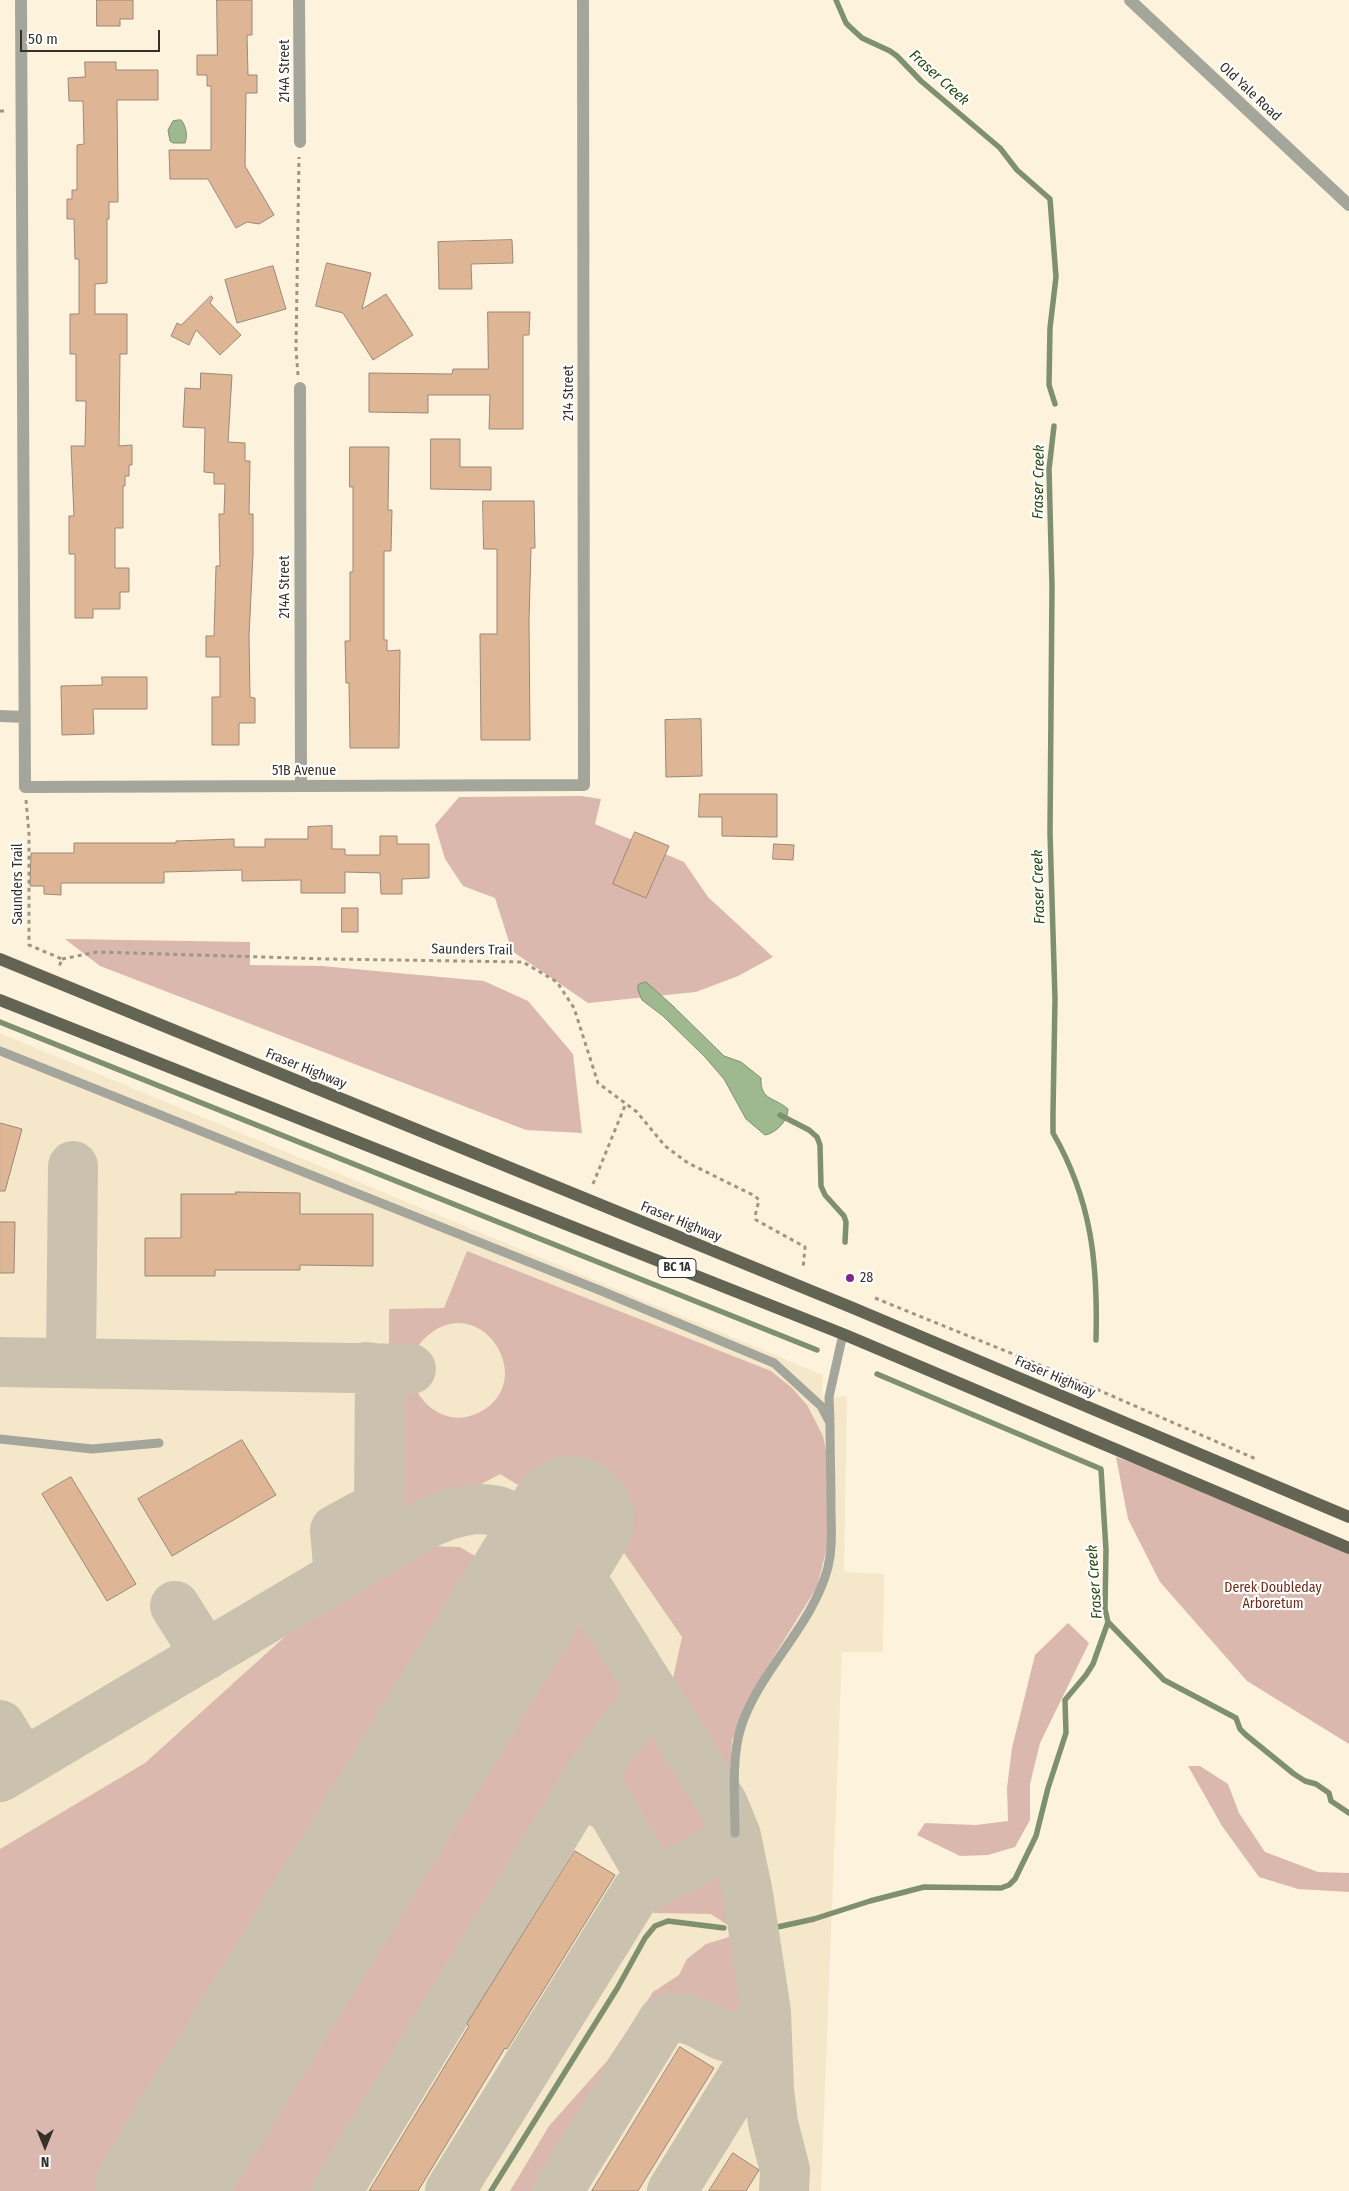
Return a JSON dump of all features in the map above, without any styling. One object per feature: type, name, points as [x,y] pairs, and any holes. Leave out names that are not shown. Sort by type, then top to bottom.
[{"type":"main road","name":"Fraser Highway","points":[[0,959],[853,1308],[1349,1516]]},
{"type":"main road","name":"BC 1A","points":[[0,1000],[843,1334],[1349,1548]]},
{"type":"street","points":[[21,0],[25,787]]},
{"type":"street","name":"214A Street","points":[[299,0],[300,142]]},
{"type":"street","name":"214 Street","points":[[583,0],[584,785]]},
{"type":"street","name":"Old Yale Road","points":[[1130,0],[1349,205]]},
{"type":"street","name":"214A Street","points":[[300,388],[301,786]]},
{"type":"street","points":[[0,716],[24,717]]},
{"type":"street","name":"51B Avenue","points":[[25,787],[584,785]]},
{"type":"lane","points":[[0,1051],[599,1290],[774,1363],[821,1406],[830,1423]]},
{"type":"lane","points":[[735,1834],[736,1747],[741,1728],[749,1708],[822,1585],[832,1550],[829,1397],[843,1334]]},
{"type":"lane","points":[[0,1440],[92,1449],[159,1443]]},
{"type":"path","points":[[300,142],[297,167],[296,339],[300,388]]},
{"type":"path","name":"Saunders Trail","points":[[25,787],[29,834],[29,945],[62,959],[97,952],[329,959],[523,962],[557,982],[574,1008],[598,1083],[637,1112],[664,1146],[688,1163],[755,1196],[759,1200],[755,1216],[756,1220],[805,1247],[803,1269]]},
{"type":"path","points":[[59,967],[62,959]]},
{"type":"path","points":[[593,1184],[626,1103]]},
{"type":"shaded area","points":[[181,120],[186,131],[185,143],[173,143],[170,141],[168,130],[173,121]]},
{"type":"shaded area","points":[[646,982],[724,1056],[741,1062],[761,1078],[761,1085],[766,1095],[788,1109],[784,1122],[777,1129],[765,1135],[746,1119],[724,1079],[705,1057],[663,1016],[642,1000],[638,985]]},
{"type":"shaded area","points":[[0,1033],[823,1375],[822,1397],[847,1396],[844,1572],[884,1574],[883,1652],[842,1652],[821,2191],[0,2191]]},
{"type":"green space","points":[[581,796],[601,799],[595,824],[684,862],[708,897],[773,957],[738,976],[696,992],[588,1003],[512,951],[495,898],[463,886],[445,859],[435,825],[459,797]]},
{"type":"green space","points":[[65,939],[250,942],[250,965],[322,966],[484,981],[528,1001],[573,1054],[582,1133],[526,1130],[100,966]]},
{"type":"green space","points":[[467,1251],[771,1371],[792,1388],[807,1405],[823,1436],[829,1466],[828,1543],[817,1587],[758,1682],[732,1740],[729,1788],[669,1697],[682,1637],[620,1547],[500,1474],[402,1527],[389,1515],[393,1382],[412,1380],[416,1390],[429,1406],[447,1416],[457,1418],[478,1413],[496,1399],[504,1382],[504,1364],[497,1347],[485,1333],[469,1324],[450,1324],[431,1333],[419,1345],[413,1361],[389,1360],[389,1309],[444,1308]]},
{"type":"green space","name":"Derek Doubleday Arboretum","points":[[1116,1457],[1232,1499],[1349,1548],[1349,1744],[1247,1681],[1160,1582],[1128,1519]]},
{"type":"green space","points":[[422,1546],[460,1547],[485,1562],[490,1591],[122,2191],[0,2191],[0,1849],[145,1763],[310,1614]]},
{"type":"green space","points":[[578,1616],[595,1626],[634,1684],[635,1692],[632,1699],[589,1764],[327,2191],[196,2191],[544,1626]]},
{"type":"green space","points":[[1068,1623],[1089,1643],[1040,1743],[1030,1784],[1030,1820],[1015,1847],[988,1855],[960,1856],[917,1835],[925,1823],[976,1825],[1008,1821],[1007,1788],[1012,1748],[1035,1655]]},
{"type":"green space","points":[[656,1712],[719,1822],[705,1847],[680,1859],[657,1853],[611,1776],[646,1714]]},
{"type":"green space","points":[[1188,1766],[1200,1766],[1228,1784],[1239,1813],[1265,1852],[1318,1872],[1349,1873],[1349,1892],[1298,1889],[1259,1877],[1222,1826]]},
{"type":"green space","points":[[598,1805],[613,1823],[613,1829],[609,1834],[604,1834],[583,1821],[583,1814]]},
{"type":"green space","points":[[728,1867],[737,1895],[754,1994],[750,2017],[736,2026],[729,2027],[715,2024],[686,2012],[670,2013],[656,2020],[551,2191],[510,2191],[549,2126],[607,2061],[653,1992],[679,1975],[687,1959],[706,1944],[729,1937],[729,1926],[711,1914],[653,1913],[665,1888],[698,1874]]},
{"type":"building","points":[[97,0],[133,0],[133,19],[120,19],[120,26],[97,26]]},
{"type":"building","points":[[217,0],[252,0],[252,35],[247,35],[248,75],[257,75],[257,93],[246,93],[245,166],[274,215],[259,224],[247,222],[236,228],[208,179],[170,179],[169,150],[211,150],[211,86],[207,86],[207,75],[197,75],[197,55],[217,55]]},
{"type":"building","points":[[85,62],[116,62],[116,70],[158,70],[158,100],[117,100],[118,202],[109,202],[109,219],[107,219],[107,283],[95,284],[95,314],[127,314],[127,354],[120,354],[119,446],[132,445],[132,465],[129,465],[129,476],[125,476],[125,486],[123,486],[123,528],[115,528],[115,568],[129,568],[129,592],[120,592],[120,609],[93,609],[93,618],[75,618],[75,554],[69,554],[69,516],[74,516],[71,446],[85,446],[86,401],[76,401],[76,354],[70,354],[70,314],[79,314],[79,259],[75,259],[74,219],[67,219],[67,199],[72,199],[72,190],[77,190],[77,145],[84,144],[83,101],[69,101],[68,78],[85,77]]},
{"type":"building","points":[[512,240],[513,263],[471,264],[472,289],[439,289],[438,242]]},
{"type":"building","points":[[327,263],[371,273],[362,309],[386,294],[413,335],[373,360],[343,313],[316,306]]},
{"type":"building","points":[[273,266],[286,309],[237,323],[225,280]]},
{"type":"building","points":[[211,296],[213,298],[210,303],[241,335],[220,355],[196,330],[189,345],[171,336],[177,323],[181,325]]},
{"type":"building","points":[[488,312],[530,312],[529,335],[523,335],[523,429],[489,429],[490,395],[428,395],[428,413],[369,412],[369,373],[452,374],[453,369],[488,369]]},
{"type":"building","points":[[201,373],[232,375],[228,442],[245,443],[245,461],[250,461],[249,514],[253,514],[253,554],[249,636],[250,697],[255,698],[255,723],[239,723],[239,745],[212,745],[212,697],[220,697],[220,657],[206,657],[206,636],[214,636],[216,566],[220,566],[219,514],[224,514],[225,484],[214,484],[214,473],[204,472],[205,428],[183,427],[185,388],[200,389]]},
{"type":"building","points":[[431,439],[460,439],[460,467],[491,467],[491,490],[431,489]]},
{"type":"building","points":[[350,447],[389,447],[388,510],[392,510],[391,551],[384,551],[384,640],[387,640],[387,651],[400,650],[399,748],[350,748],[349,683],[346,683],[345,641],[350,641],[350,572],[353,572],[353,487],[350,487]]},
{"type":"building","points":[[483,501],[534,501],[535,548],[531,548],[529,620],[530,740],[481,740],[480,634],[497,634],[497,549],[484,549]]},
{"type":"building","points":[[102,677],[147,677],[147,709],[93,709],[94,734],[62,735],[61,686],[102,685]]},
{"type":"building","points":[[701,719],[702,776],[666,777],[665,720]]},
{"type":"building","points":[[700,794],[777,794],[777,837],[722,836],[722,817],[699,817]]},
{"type":"building","points":[[332,826],[332,849],[345,849],[345,855],[380,855],[380,836],[397,836],[397,844],[429,844],[429,878],[402,879],[402,894],[381,894],[380,873],[345,872],[345,893],[301,893],[301,880],[242,881],[242,870],[164,872],[164,883],[61,883],[61,895],[44,894],[44,886],[30,886],[31,853],[74,853],[74,843],[176,843],[176,841],[234,839],[234,847],[265,847],[265,839],[308,839],[308,827]]},
{"type":"building","points":[[635,832],[669,846],[646,898],[613,884]]},
{"type":"building","points":[[774,844],[794,845],[793,860],[773,859]]},
{"type":"building","points":[[342,908],[358,908],[358,932],[342,932]]},
{"type":"building","points":[[0,1123],[22,1129],[5,1191],[0,1191]]},
{"type":"building","points":[[236,1192],[300,1193],[300,1214],[373,1214],[373,1266],[300,1265],[300,1270],[215,1270],[215,1276],[145,1276],[145,1238],[181,1238],[181,1194],[236,1194]]},
{"type":"building","points":[[0,1222],[15,1222],[14,1273],[0,1273]]},
{"type":"building","points":[[242,1440],[276,1495],[172,1556],[138,1499]]},
{"type":"building","points":[[71,1477],[136,1584],[107,1601],[42,1494]]},
{"type":"building","points":[[575,1851],[615,1875],[507,2049],[505,2048],[418,2191],[369,2191],[469,2026],[467,2024]]},
{"type":"building","points":[[680,2047],[714,2068],[638,2191],[592,2191]]},
{"type":"building","points":[[733,2153],[759,2170],[746,2191],[709,2191]]},
{"type":"waterway","name":"Fraser Creek","points":[[836,0],[846,23],[850,27],[862,38],[897,56],[921,81],[1000,148],[1017,170],[1050,199],[1056,277],[1050,328],[1049,385],[1055,404]]},
{"type":"waterway","name":"Fraser Creek","points":[[1054,426],[1049,469],[1052,586],[1050,833],[1055,999],[1053,1133],[1076,1183],[1090,1234],[1096,1285],[1096,1340]]},
{"type":"waterway","points":[[0,1022],[817,1350]]},
{"type":"waterway","points":[[780,1115],[809,1130],[817,1137],[820,1145],[821,1186],[825,1195],[844,1216],[846,1222],[845,1242]]},
{"type":"waterway","name":"Fraser Creek","points":[[877,1374],[1101,1469],[1106,1550],[1105,1609],[1108,1622],[1164,1680],[1236,1718],[1240,1729],[1246,1735],[1294,1774],[1305,1781],[1316,1784],[1329,1793],[1331,1801],[1349,1813]]},
{"type":"waterway","points":[[773,1928],[814,1919],[870,1901],[924,1887],[1001,1888],[1009,1885],[1015,1879],[1036,1836],[1048,1788],[1066,1733],[1065,1700],[1093,1664],[1108,1622]]},
{"type":"waterway","points":[[491,2191],[618,1987],[645,1938],[655,1926],[668,1921],[724,1928]]},
{"type":"taxiway","points":[[71,1363],[73,1166]]},
{"type":"taxiway","points":[[0,1362],[411,1369]]},
{"type":"taxiway","points":[[339,1577],[335,1530],[379,1506],[380,1374],[374,1368],[366,1367]]},
{"type":"taxiway","points":[[0,1777],[417,1529],[444,1516],[475,1509],[490,1510],[504,1513],[517,1521],[529,1537],[535,1552],[535,1567],[529,1589]]},
{"type":"taxiway","points":[[529,1589],[545,1578],[558,1574],[571,1576],[587,1587],[723,1804],[736,1836],[748,1894],[766,2012],[769,2090],[773,2123],[785,2170],[784,2191]]},
{"type":"taxiway","points":[[175,1606],[206,1655]]},
{"type":"taxiway","points":[[337,2191],[591,1774],[652,1691]]},
{"type":"taxiway","points":[[0,1725],[23,1763]]},
{"type":"taxiway","points":[[591,1774],[654,1882]]},
{"type":"taxiway","points":[[450,2191],[636,1892],[714,1852],[735,1833]]},
{"type":"taxiway","points":[[558,2191],[662,2022],[677,2018],[691,2020],[728,2037],[740,2037],[753,2030],[766,2012]]},
{"type":"taxiway","points":[[672,2191],[746,2071],[759,2048],[766,2029]]},
{"type":"runway","points":[[158,2191],[571,1519]]},
{"type":"place","name":"28","points":[[850,1278]]}]
